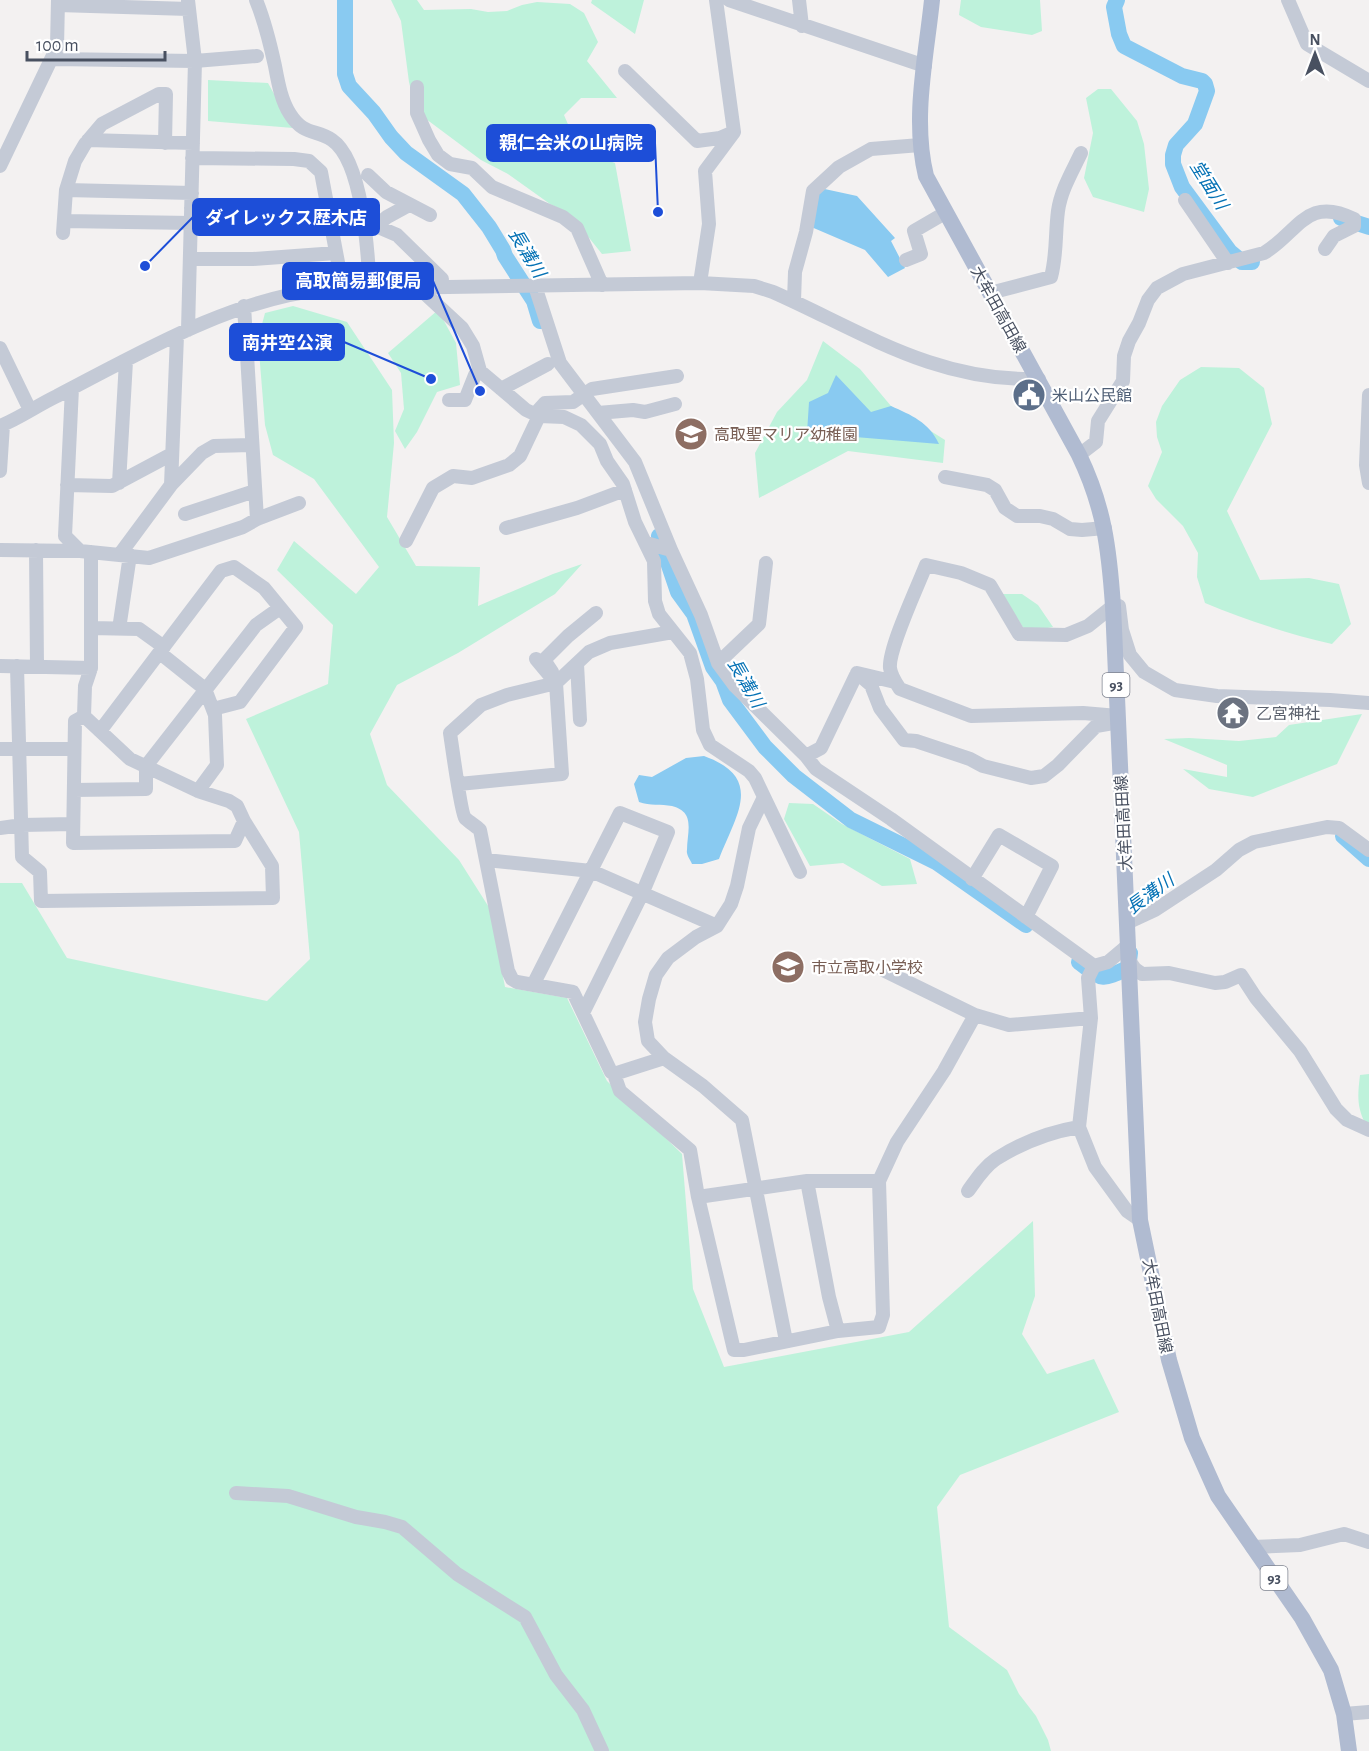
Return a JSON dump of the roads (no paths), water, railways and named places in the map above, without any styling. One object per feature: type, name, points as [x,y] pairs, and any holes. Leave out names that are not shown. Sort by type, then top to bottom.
[{"type":"main road","name":"大牟田高田線","points":[[932,0],[920,124],[920,145],[926,176],[1079,454],[1091,480],[1105,528],[1113,606],[1140,1220],[1169,1360],[1192,1438],[1218,1496],[1317,1642],[1331,1670],[1344,1714],[1349,1751]]},
{"type":"street","points":[[256,0],[265,22],[281,93],[289,113],[299,126],[332,140],[343,153],[376,226],[397,234],[442,279]]},
{"type":"street","points":[[700,283],[709,224],[705,171],[734,132],[716,0]]},
{"type":"street","points":[[729,0],[925,66]]},
{"type":"street","points":[[798,0],[802,26]]},
{"type":"street","points":[[1287,0],[1307,44],[1369,81]]},
{"type":"street","points":[[0,166],[57,47],[58,2],[188,4],[195,61],[190,259],[171,485]]},
{"type":"street","points":[[52,58],[195,61],[257,56]]},
{"type":"street","points":[[625,70],[697,141],[720,138],[734,132]]},
{"type":"street","points":[[417,87],[417,113],[438,155],[450,164],[472,168],[492,187],[563,217],[577,228],[602,285]]},
{"type":"street","points":[[165,142],[166,94],[159,94],[102,124],[88,140],[75,161],[66,190],[63,227],[191,223]]},
{"type":"street","points":[[88,140],[193,143]]},
{"type":"street","points":[[794,301],[795,272],[806,232],[813,191],[839,167],[871,149],[920,145]]},
{"type":"street","points":[[990,293],[1051,278],[1056,261],[1058,211],[1064,188],[1081,153]]},
{"type":"street","points":[[192,158],[309,161],[321,172],[343,289]]},
{"type":"street","points":[[353,174],[366,226],[370,289]]},
{"type":"street","points":[[368,175],[386,192],[430,215]]},
{"type":"street","points":[[66,190],[192,193]]},
{"type":"street","points":[[1185,200],[1228,263]]},
{"type":"street","points":[[191,208],[268,210],[327,204]]},
{"type":"street","points":[[376,226],[409,205]]},
{"type":"street","points":[[1079,454],[1096,442],[1098,421],[1123,381],[1124,356],[1148,300],[1157,288],[1184,274],[1264,253],[1274,247],[1308,215],[1330,211],[1354,219],[1354,226],[1334,236],[1325,249]]},
{"type":"street","points":[[906,260],[921,254],[914,231],[945,213]]},
{"type":"street","points":[[190,259],[253,259],[336,253]]},
{"type":"street","points":[[0,471],[1,425],[183,333],[244,306],[308,291],[700,283],[754,286],[794,301],[897,352],[932,364],[1002,378],[1039,379]]},
{"type":"street","points":[[535,286],[560,363],[635,462],[671,550],[701,615],[718,663],[735,686],[806,756],[816,769],[891,819],[1094,966]]},
{"type":"street","points":[[419,288],[462,328],[473,346],[480,371],[526,410],[537,415],[564,417],[587,430],[600,444],[607,461],[623,484],[635,522],[654,561],[659,615],[690,653],[697,678],[703,730],[710,745],[749,771],[764,796],[800,872]]},
{"type":"street","points":[[244,306],[257,519]]},
{"type":"street","points":[[0,348],[30,410]]},
{"type":"street","points":[[119,483],[126,361]]},
{"type":"street","points":[[501,389],[548,364]]},
{"type":"street","points":[[449,400],[465,400],[480,371]]},
{"type":"street","points":[[406,541],[433,488],[453,476],[472,478],[509,465],[520,456],[537,415],[545,403],[573,402],[592,389],[677,376]]},
{"type":"street","points":[[17,666],[22,857],[40,872],[41,900],[273,898],[272,866],[237,806],[198,791],[129,759],[84,716],[85,687],[91,668],[86,552],[65,536],[72,388]]},
{"type":"street","points":[[1369,395],[1366,465],[1369,483]]},
{"type":"street","points":[[598,413],[633,410],[645,412],[675,404]]},
{"type":"street","points":[[118,629],[125,555],[171,485],[202,453],[214,446],[251,445]]},
{"type":"street","points":[[67,485],[112,486],[172,454]]},
{"type":"street","points":[[945,477],[987,485],[994,490],[1005,508],[1017,516],[1040,516],[1053,519],[1070,529],[1105,528]]},
{"type":"street","points":[[507,528],[577,508],[625,490]]},
{"type":"street","points":[[185,514],[255,491]]},
{"type":"street","points":[[0,550],[86,552],[149,558],[243,527],[257,519],[299,504]]},
{"type":"street","points":[[646,543],[671,550]]},
{"type":"street","points":[[36,550],[37,667]]},
{"type":"street","points":[[718,663],[759,624],[766,563]]},
{"type":"street","points":[[1118,719],[1083,713],[971,716],[900,689],[890,667],[897,639],[926,565],[961,573],[990,585],[1019,634],[1066,635],[1088,626],[1113,606],[1119,606],[1122,630],[1130,656],[1144,672],[1175,690],[1217,696],[1369,703]]},
{"type":"street","points":[[100,731],[221,571],[234,567],[264,588],[296,627],[240,702],[213,709]]},
{"type":"street","points":[[74,790],[146,789],[146,766],[256,625],[280,608]]},
{"type":"street","points":[[459,784],[562,774],[557,682],[544,660],[568,636],[597,613]]},
{"type":"street","points":[[91,628],[139,629],[205,689],[215,715],[217,765],[198,791]]},
{"type":"street","points":[[673,632],[610,643],[589,652],[557,682],[507,695],[481,705],[450,734],[459,784],[460,808],[465,818],[480,830],[508,971],[512,979],[518,982],[573,992],[614,1074],[620,1091],[690,1150],[698,1197],[734,1350],[838,1331],[879,1327],[883,1315],[879,1181],[897,1142],[944,1071],[975,1015]]},
{"type":"street","points":[[536,659],[557,682]]},
{"type":"street","points":[[577,664],[580,720]]},
{"type":"street","points":[[0,666],[91,668]]},
{"type":"street","points":[[857,673],[895,682]]},
{"type":"street","points":[[806,756],[821,748],[857,673]]},
{"type":"street","points":[[857,673],[871,685],[880,708],[904,740],[970,759],[983,766],[1031,778],[1044,776],[1058,765],[1096,726],[1118,719]]},
{"type":"street","points":[[84,716],[75,721],[73,843],[235,841],[244,821]]},
{"type":"street","points":[[0,749],[74,749]]},
{"type":"street","points":[[764,796],[749,828],[731,904],[717,926],[696,937],[668,958],[656,975],[645,1022],[648,1041],[664,1058],[703,1086],[742,1120],[786,1341]]},
{"type":"street","points":[[533,985],[620,813],[668,832],[642,894],[583,1013]]},
{"type":"street","points":[[0,828],[73,824]]},
{"type":"street","points":[[1127,923],[1155,910],[1216,870],[1239,850],[1254,842],[1327,827],[1339,828],[1369,850]]},
{"type":"street","points":[[972,879],[999,835],[1053,866],[1026,917]]},
{"type":"street","points":[[486,860],[591,871],[717,926]]},
{"type":"street","points":[[1140,1220],[1127,1211],[1095,1167],[1079,1127],[1091,1018],[1088,978],[1094,966],[1128,952],[1135,969],[1142,974],[1169,973],[1215,983],[1225,982],[1241,975],[1256,998],[1300,1051],[1336,1109],[1347,1120],[1369,1130]]},
{"type":"street","points":[[883,970],[975,1015],[1009,1025],[1091,1018]]},
{"type":"street","points":[[614,1074],[664,1058]]},
{"type":"street","points":[[968,1191],[980,1174],[995,1160],[1050,1132],[1079,1127]]},
{"type":"street","points":[[698,1197],[807,1181],[879,1181]]},
{"type":"street","points":[[807,1181],[829,1297],[838,1331]]},
{"type":"street","points":[[236,1493],[288,1497],[356,1517],[402,1527],[457,1574],[525,1617],[556,1675],[584,1710],[602,1751]]},
{"type":"street","points":[[1252,1547],[1300,1545],[1344,1534],[1369,1542]]},
{"type":"street","points":[[1344,1714],[1369,1712]]},
{"type":"water","points":[[820,188],[857,196],[895,238],[891,241],[905,268],[888,277],[865,250],[809,226]]},
{"type":"water","points":[[836,375],[871,412],[891,406],[906,413],[925,425],[939,444],[807,433],[809,402],[828,393]]},
{"type":"water","points":[[704,756],[723,765],[734,775],[740,787],[741,799],[738,813],[719,859],[702,864],[692,864],[687,854],[688,824],[684,813],[672,806],[639,802],[634,784],[639,775],[652,777],[686,758]]},
{"type":"waterway","name":"長溝川","points":[[345,0],[345,74],[349,86],[406,153],[463,194],[489,227],[534,301],[540,321]]},
{"type":"waterway","name":"堂面川","points":[[1117,0],[1114,7],[1119,34],[1124,46],[1182,76],[1202,81],[1205,84],[1207,91],[1195,124],[1176,145],[1173,164],[1182,187],[1230,252],[1242,262],[1252,262]]},
{"type":"waterway","name":"堂面川","points":[[1341,218],[1369,227]]},
{"type":"waterway","name":"長溝川","points":[[659,536],[678,592],[694,614],[713,667],[723,681],[730,700],[765,747],[794,776],[851,820],[936,862],[1026,925]]},
{"type":"waterway","name":"長溝川","points":[[1343,836],[1369,859]]},
{"type":"waterway","name":"長溝川","points":[[1079,962],[1098,975],[1107,977],[1128,968],[1130,953]]},
{"type":"place","name":"親仁会米の山病院","points":[[658,212]]},
{"type":"place","name":"ダイレックス歴木店","points":[[145,266]]},
{"type":"place","name":"南井空公演","points":[[431,379]]},
{"type":"place","name":"高取簡易郵便局","points":[[480,391]]},
{"type":"place","name":"米山公民館","points":[[1029,395]]},
{"type":"place","name":"高取聖マリア幼稚園","points":[[691,434]]},
{"type":"place","name":"乙宮神社","points":[[1233,713]]},
{"type":"place","name":"市立高取小学校","points":[[788,967]]}]
